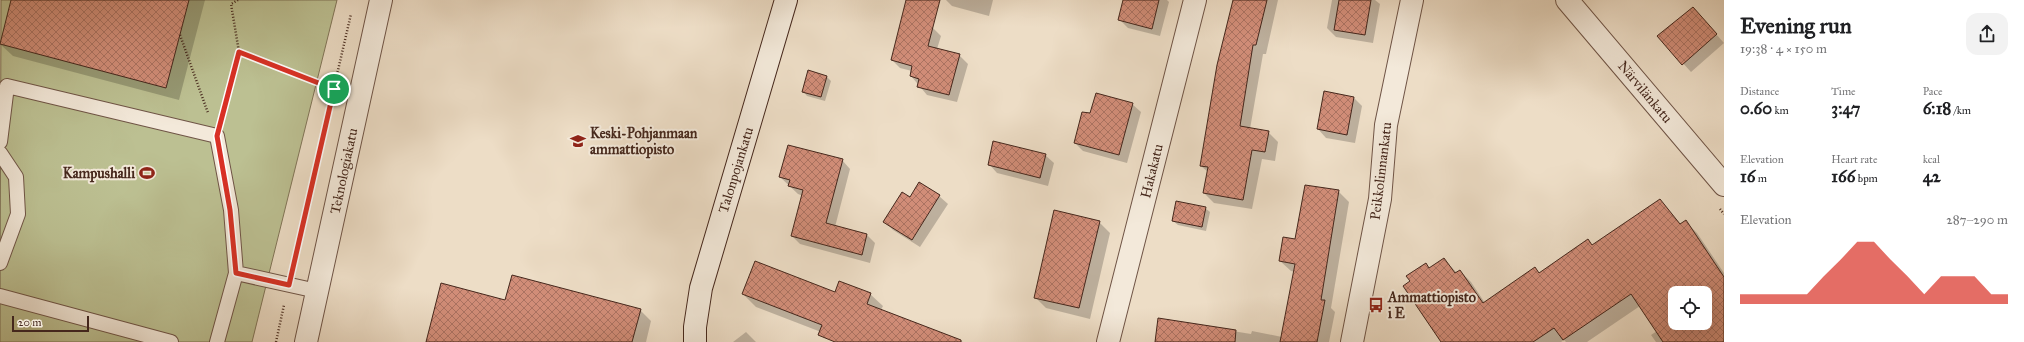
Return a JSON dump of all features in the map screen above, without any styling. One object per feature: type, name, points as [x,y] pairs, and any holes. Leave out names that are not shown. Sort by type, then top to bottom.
[{"type":"street","name":"Teknologiakatu","points":[[306,342],[381,0]]},
{"type":"street","name":"Talonpojankatu","points":[[695,342],[695,326],[701,288],[786,0]]},
{"type":"street","name":"Hakakatu","points":[[1108,342],[1195,0]]},
{"type":"street","name":"Peikkolinnankatu","points":[[1352,342],[1380,199],[1386,125],[1412,0]]},
{"type":"street","name":"Närvilänkatu","points":[[1567,0],[1724,185]]},
{"type":"lane","points":[[0,142],[7,86],[217,136],[230,210],[236,273],[217,342]]},
{"type":"lane","points":[[0,153],[16,177],[18,214],[0,264]]},
{"type":"lane","points":[[236,273],[317,291]]},
{"type":"lane","points":[[0,296],[171,342]]},
{"type":"path","points":[[217,136],[239,52],[231,4],[238,0]]},
{"type":"path","points":[[276,342],[352,7]]},
{"type":"path","points":[[180,35],[217,136]]},
{"type":"path","points":[[239,52],[334,89]]},
{"type":"green space","name":"Kampushalli","points":[[1,0],[337,0],[252,342],[0,342]]},
{"type":"building","points":[[11,0],[189,0],[166,88],[0,44]]},
{"type":"building","points":[[906,0],[940,0],[928,46],[960,54],[949,95],[917,87],[919,79],[910,76],[912,66],[891,60]]},
{"type":"building","points":[[1123,0],[1159,0],[1152,29],[1118,20]]},
{"type":"building","points":[[1233,0],[1267,0],[1256,45],[1253,45],[1240,126],[1269,131],[1265,152],[1252,150],[1243,200],[1203,193],[1208,167],[1200,166],[1217,65]]},
{"type":"building","points":[[1339,0],[1371,0],[1365,35],[1334,30]]},
{"type":"building","points":[[1693,7],[1717,34],[1682,65],[1657,36]]},
{"type":"building","points":[[808,70],[827,76],[821,97],[802,92]]},
{"type":"building","points":[[1324,91],[1354,97],[1347,135],[1317,129]]},
{"type":"building","points":[[1096,93],[1133,103],[1119,155],[1074,143],[1082,112],[1090,113]]},
{"type":"building","points":[[993,141],[1046,154],[1040,178],[988,165]]},
{"type":"building","points":[[788,145],[843,159],[826,223],[867,234],[862,255],[791,236],[803,190],[788,186],[790,180],[779,177]]},
{"type":"building","points":[[919,182],[940,195],[912,240],[883,222],[902,192],[910,197]]},
{"type":"building","points":[[1305,185],[1339,190],[1321,300],[1325,300],[1317,342],[1280,342],[1295,264],[1279,261],[1283,237],[1295,239]]},
{"type":"building","points":[[1660,199],[1680,224],[1686,220],[1724,277],[1724,342],[1663,342],[1631,294],[1563,340],[1554,328],[1533,342],[1441,342],[1403,286],[1410,281],[1406,276],[1426,263],[1429,268],[1444,258],[1455,273],[1460,270],[1483,303],[1535,267],[1539,273],[1588,239],[1592,245]]},
{"type":"building","points":[[1176,201],[1206,207],[1202,227],[1172,221]]},
{"type":"building","points":[[1054,210],[1100,221],[1079,308],[1034,298]]},
{"type":"building","points":[[755,261],[835,292],[839,281],[871,293],[867,304],[961,340],[961,342],[835,342],[818,335],[822,325],[742,294]]},
{"type":"building","points":[[512,275],[641,309],[632,342],[426,342],[441,283],[505,300]]},
{"type":"building","points":[[1158,318],[1236,330],[1235,342],[1155,342]]},
{"type":"place","name":"Keski-Pohjanmaan ammattiopisto","points":[[578,141]]},
{"type":"place","name":"Kampushalli","points":[[147,173]]},
{"type":"place","name":"Ammattiopisto i E","points":[[1376,305]]},
{"type":"route","points":[[239,52],[334,89],[289,285],[236,273],[230,210],[217,136],[239,52]]}]
